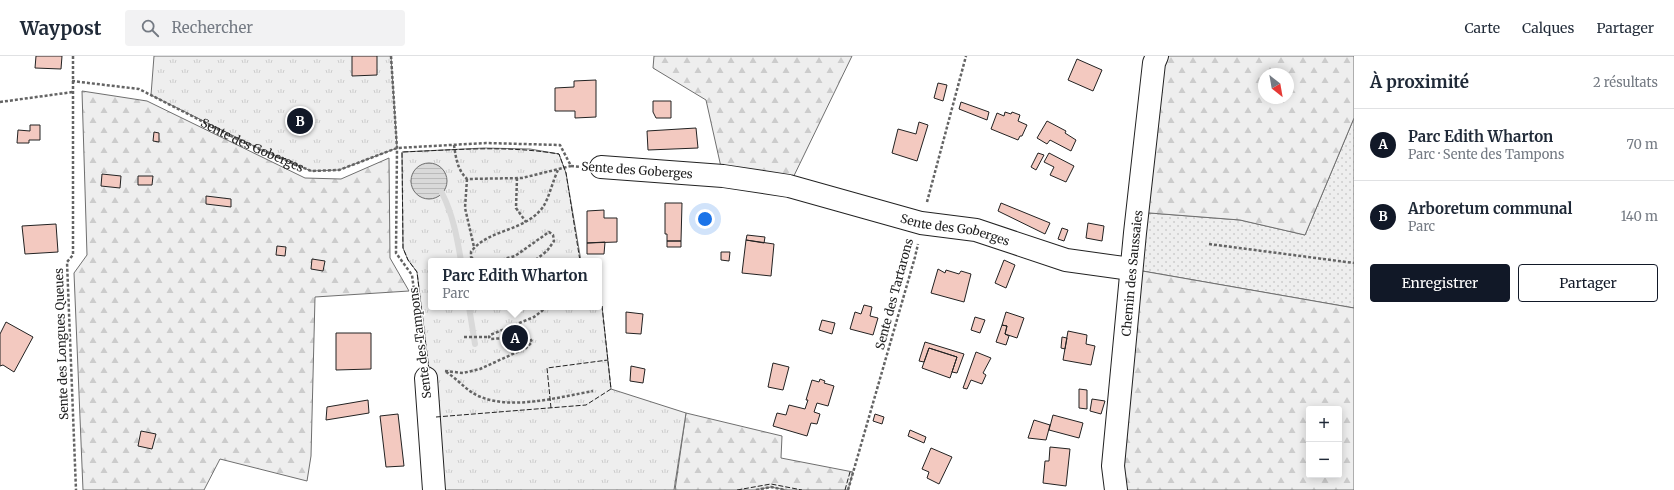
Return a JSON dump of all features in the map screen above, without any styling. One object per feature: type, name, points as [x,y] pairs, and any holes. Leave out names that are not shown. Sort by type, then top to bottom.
[{"type":"street","name":"Chemin des Saussaies","points":[[1116,490],[1113,466],[1131,269],[1154,63],[1157,56]]},
{"type":"street","name":"Sente des Goberges","points":[[601,167],[723,176],[789,186],[921,223],[976,230],[1066,260],[1131,269]]},
{"type":"street","name":"Sente des Tampons","points":[[434,374],[434,490]]},
{"type":"path","name":"Sente des Longues Queues","points":[[73,56],[73,255],[67,262],[76,490]]},
{"type":"path","name":"Sente des Tampons","points":[[391,56],[397,148],[396,253],[412,275],[434,374]]},
{"type":"path","name":"Sente des Tartarons","points":[[848,490],[915,257],[921,223],[966,56]]},
{"type":"path","name":"Sente des Goberges","points":[[72,81],[139,89],[237,139],[311,171],[339,170],[397,148],[486,143],[560,145],[571,166],[601,167]]},
{"type":"path","points":[[0,102],[72,92]]},
{"type":"path","points":[[454,145],[455,158],[462,174],[468,179],[517,178],[571,166]]},
{"type":"path","points":[[472,258],[471,257],[471,252],[479,242],[526,222],[542,207],[558,170]]},
{"type":"path","points":[[517,178],[516,208],[526,222]]},
{"type":"path","points":[[468,179],[465,208],[474,248]]},
{"type":"path","points":[[507,258],[514,256],[549,232],[553,235],[554,241],[547,251],[538,258]]},
{"type":"path","points":[[1209,244],[1354,263]]},
{"type":"path","points":[[489,337],[498,331],[534,317],[542,310]]},
{"type":"path","points":[[434,374],[463,373],[480,369],[526,348],[532,342],[530,338],[522,337],[490,339],[489,337],[481,336],[464,337]]},
{"type":"path","points":[[434,374],[449,374],[480,397],[500,402],[550,399],[593,391]]},
{"type":"path","points":[[756,490],[771,487],[786,490]]},
{"type":"green space","points":[[154,56],[391,56],[397,148],[339,170],[311,171],[266,152],[151,95]]},
{"type":"green space","points":[[654,56],[852,56],[789,186],[723,176],[706,100],[653,68]]},
{"type":"green space","points":[[1169,56],[1354,56],[1354,118],[1305,235],[1240,220],[1137,212],[1154,63]]},
{"type":"green space","points":[[82,91],[147,101],[305,178],[341,179],[389,158],[390,258],[409,291],[315,297],[311,456],[307,481],[220,459],[204,490],[83,490],[74,273],[87,255]]},
{"type":"green space","points":[[1354,118],[1354,308],[1131,269],[1137,212],[1240,220],[1305,235]]},
{"type":"green space","points":[[484,148],[530,149],[559,154],[566,173],[580,258],[428,258],[428,310],[602,310],[602,306],[611,389],[686,413],[674,490],[439,490],[429,370],[417,272],[408,260],[403,248],[402,152]]},
{"type":"green space","points":[[1131,269],[1354,308],[1354,490],[1116,490]]},
{"type":"green space","points":[[686,413],[782,436],[781,458],[853,472],[848,490],[786,490],[771,487],[755,490],[675,490]]},
{"type":"shaded area","points":[[429,163],[439,166],[444,171],[447,181],[444,191],[439,196],[429,199],[419,196],[414,191],[411,181],[414,171],[419,166]]},
{"type":"building","points":[[36,56],[62,56],[61,69],[35,68]]},
{"type":"building","points":[[352,56],[377,56],[377,75],[352,76]]},
{"type":"building","points":[[1077,59],[1102,70],[1093,91],[1068,80]]},
{"type":"building","points":[[596,80],[596,117],[575,118],[575,111],[555,111],[555,88],[574,87],[574,81]]},
{"type":"building","points":[[938,83],[947,85],[943,101],[934,98]]},
{"type":"building","points":[[653,101],[671,101],[671,118],[656,118],[653,112]]},
{"type":"building","points":[[961,102],[989,112],[987,120],[959,109]]},
{"type":"building","points":[[1005,112],[1011,114],[1012,112],[1020,115],[1018,121],[1027,125],[1022,136],[1020,136],[1018,140],[991,129],[997,113],[1004,116]]},
{"type":"building","points":[[1047,121],[1066,131],[1065,133],[1076,140],[1071,151],[1050,140],[1047,144],[1037,138]]},
{"type":"building","points":[[919,122],[928,125],[917,161],[892,153],[898,129],[916,134]]},
{"type":"building","points":[[30,125],[40,125],[40,140],[29,140],[29,143],[17,143],[18,130],[30,131]]},
{"type":"building","points":[[696,128],[698,148],[648,150],[647,131]]},
{"type":"building","points":[[154,132],[159,133],[159,142],[153,141]]},
{"type":"building","points":[[1038,153],[1044,155],[1036,170],[1031,167]]},
{"type":"building","points":[[1049,153],[1074,166],[1066,182],[1050,175],[1054,167],[1044,162]]},
{"type":"building","points":[[102,174],[121,176],[120,188],[101,186]]},
{"type":"building","points":[[138,176],[153,176],[152,185],[138,185]]},
{"type":"building","points":[[206,196],[231,199],[231,207],[206,204]]},
{"type":"building","points":[[665,203],[682,203],[681,241],[667,241],[667,234],[665,234]]},
{"type":"building","points":[[1001,203],[1050,223],[1045,234],[998,211]]},
{"type":"building","points":[[604,210],[604,218],[617,218],[617,242],[587,243],[587,211]]},
{"type":"building","points":[[1088,223],[1104,226],[1102,241],[1086,238]]},
{"type":"building","points":[[56,224],[58,252],[25,254],[22,226]]},
{"type":"building","points":[[1062,228],[1068,230],[1064,241],[1058,239]]},
{"type":"building","points":[[747,235],[765,237],[764,243],[746,240]]},
{"type":"building","points":[[746,240],[774,244],[771,276],[742,273]]},
{"type":"building","points":[[667,241],[681,241],[681,247],[667,247]]},
{"type":"building","points":[[605,242],[604,254],[587,254],[587,243]]},
{"type":"building","points":[[277,246],[286,247],[285,256],[276,255]]},
{"type":"building","points":[[721,252],[730,252],[729,261],[721,260]]},
{"type":"building","points":[[312,259],[325,261],[323,271],[311,269]]},
{"type":"building","points":[[1004,260],[1015,265],[1006,288],[995,283]]},
{"type":"building","points":[[938,269],[945,273],[946,270],[959,274],[961,271],[971,274],[964,302],[931,293]]},
{"type":"building","points":[[864,305],[872,307],[870,316],[878,318],[873,335],[850,329],[855,312],[861,314]]},
{"type":"building","points":[[626,312],[643,314],[641,334],[626,333]]},
{"type":"building","points":[[1006,312],[1024,318],[1017,338],[1005,334],[1007,326],[1002,325]]},
{"type":"building","points":[[975,317],[985,320],[980,333],[971,330]]},
{"type":"building","points":[[822,320],[835,323],[832,334],[819,330]]},
{"type":"building","points":[[6,322],[33,337],[14,372],[3,365],[0,366],[0,334]]},
{"type":"building","points":[[1002,325],[1007,326],[1005,334],[1009,336],[1006,345],[996,342]]},
{"type":"building","points":[[1068,331],[1087,335],[1086,344],[1095,346],[1091,365],[1063,360]]},
{"type":"building","points":[[336,333],[371,333],[371,369],[336,370]]},
{"type":"building","points":[[1062,337],[1067,338],[1065,349],[1061,348]]},
{"type":"building","points":[[925,342],[964,354],[957,373],[952,372],[957,357],[929,348],[924,362],[919,361]]},
{"type":"building","points":[[929,348],[957,357],[950,378],[922,368]]},
{"type":"building","points":[[976,352],[991,358],[983,373],[986,375],[982,384],[971,380],[967,389],[963,388]]},
{"type":"building","points":[[773,363],[789,367],[783,390],[768,387]]},
{"type":"building","points":[[631,366],[645,369],[643,383],[630,381]]},
{"type":"building","points":[[820,379],[825,381],[824,383],[834,386],[828,406],[817,403],[814,412],[820,414],[817,424],[811,423],[807,436],[773,426],[777,413],[786,415],[789,405],[805,409],[812,380],[819,382]]},
{"type":"building","points":[[1079,389],[1087,390],[1087,409],[1079,408]]},
{"type":"building","points":[[1092,399],[1105,401],[1101,414],[1090,411]]},
{"type":"building","points":[[368,400],[369,413],[326,420],[327,407]]},
{"type":"building","points":[[398,414],[404,466],[386,467],[380,416]]},
{"type":"building","points":[[875,414],[884,417],[882,424],[873,421]]},
{"type":"building","points":[[1053,415],[1083,423],[1079,438],[1049,430]]},
{"type":"building","points":[[1034,420],[1050,425],[1046,440],[1028,438]]},
{"type":"building","points":[[910,430],[926,437],[924,443],[908,436]]},
{"type":"building","points":[[141,431],[156,434],[152,449],[138,446]]},
{"type":"building","points":[[1050,447],[1070,449],[1066,486],[1043,483],[1045,461],[1049,461]]},
{"type":"building","points":[[931,448],[952,457],[939,484],[927,478],[929,472],[922,469]]},
{"type":"waterway","points":[[442,193],[452,218],[460,258]]},
{"type":"waterway","points":[[469,310],[475,344]]},
{"type":"fence","points":[[429,370],[417,272],[408,260],[403,248],[402,152],[500,149],[539,151],[559,154],[566,173],[580,258]]},
{"type":"fence","points":[[436,417],[586,405],[611,389],[602,306]]},
{"type":"fence","points":[[551,408],[547,368],[608,360]]},
{"type":"fence","points":[[845,490],[850,472]]},
{"type":"fence","points":[[737,490],[771,484],[802,490]]},
{"type":"place","name":"Arboretum communal","points":[[300,121]]},
{"type":"place","name":"Parc Edith Wharton","points":[[515,338]]}]
